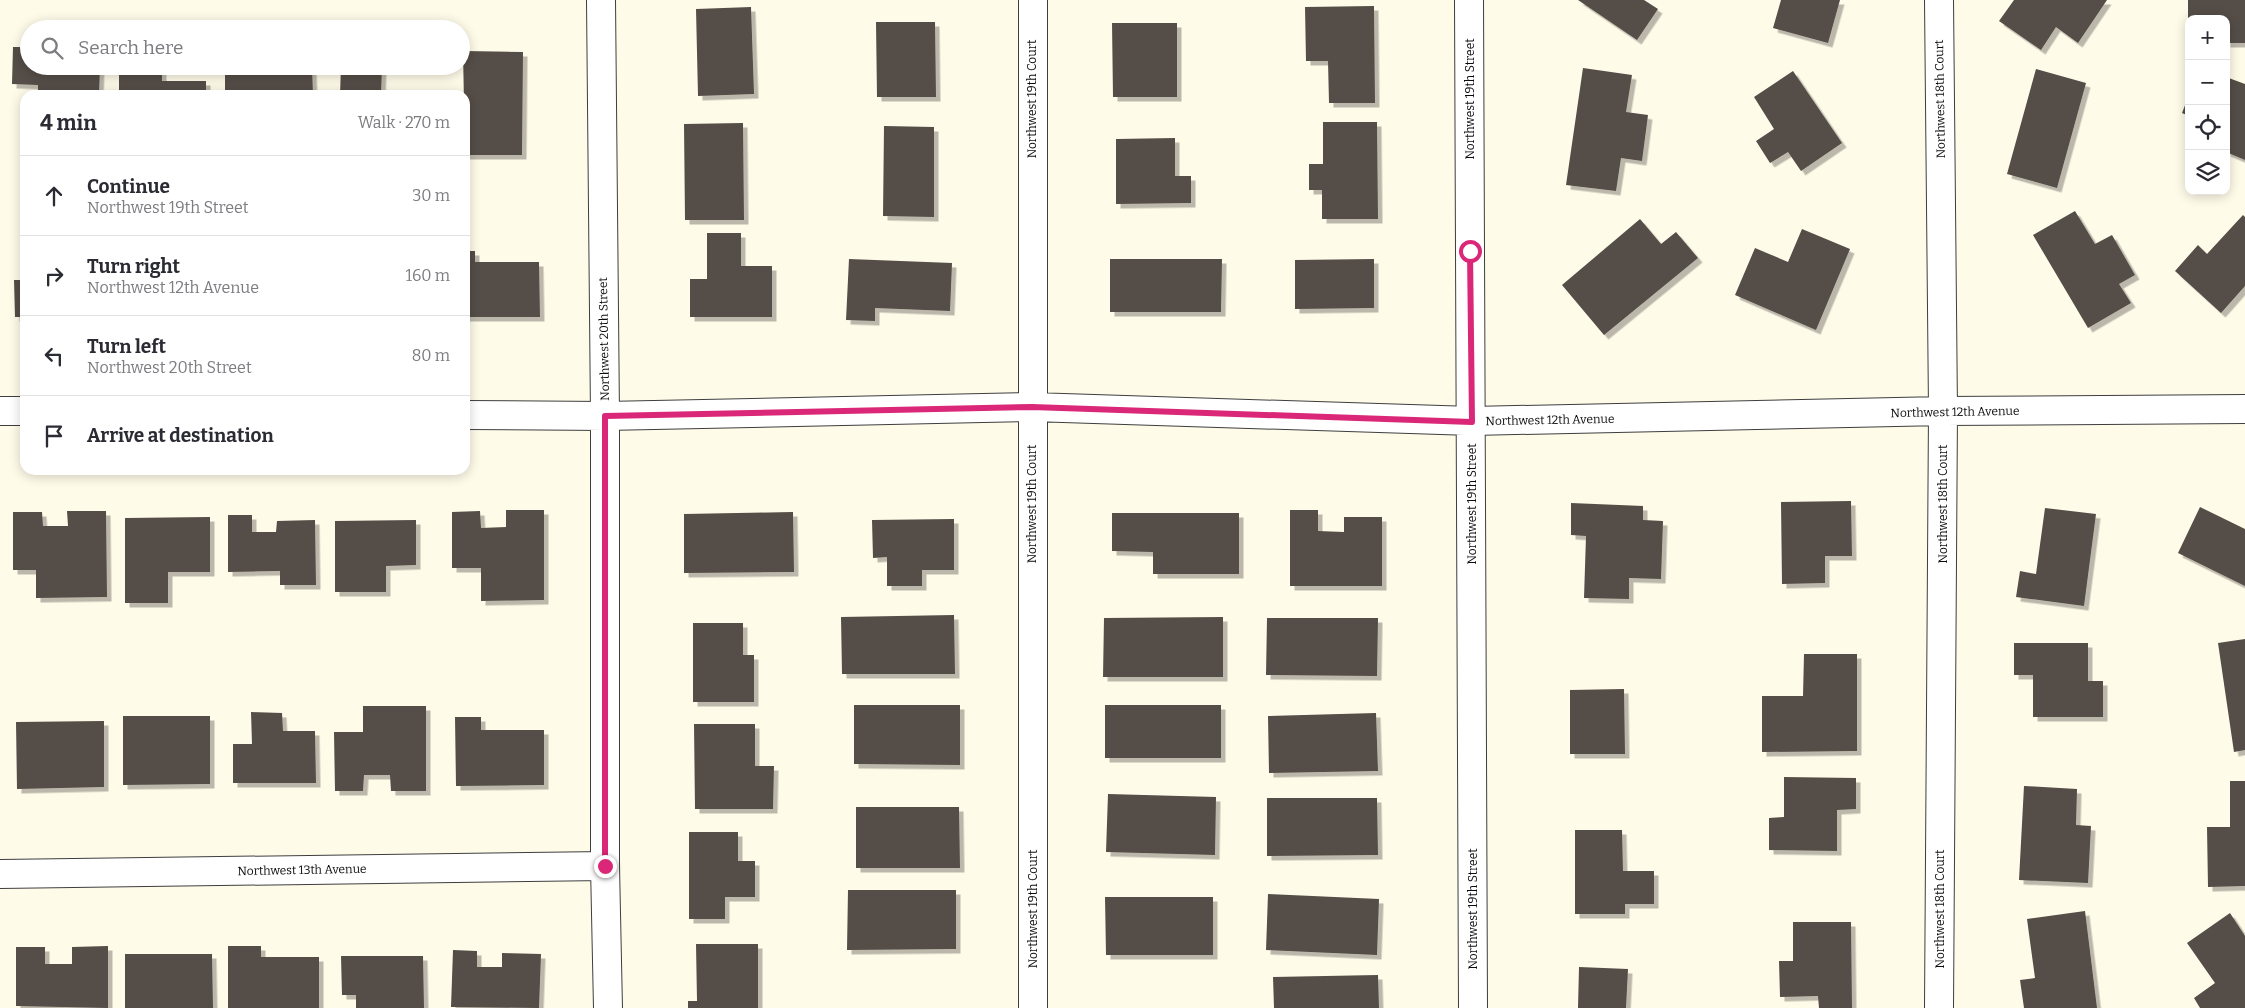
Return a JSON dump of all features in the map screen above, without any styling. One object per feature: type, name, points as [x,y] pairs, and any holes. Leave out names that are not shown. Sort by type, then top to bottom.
[{"type":"street","name":"Northwest 20th Street","points":[[601,0],[605,416],[605,866],[608,1008]]},
{"type":"street","name":"Northwest 19th Court","points":[[1032,0],[1033,1008]]},
{"type":"street","name":"Northwest 19th Street","points":[[1469,0],[1473,1008]]},
{"type":"street","name":"Northwest 18th Court","points":[[1939,0],[1943,411],[1939,1008]]},
{"type":"street","name":"Northwest 12th Avenue","points":[[470,414],[605,416],[1032,407],[1472,422],[1943,411],[2245,410]]},
{"type":"street","points":[[0,411],[20,411]]},
{"type":"street","name":"Northwest 13th Avenue","points":[[0,874],[605,866]]},
{"type":"building","points":[[1578,0],[1644,0],[1658,9],[1637,40]]},
{"type":"building","points":[[1781,0],[1840,0],[1828,43],[1773,28]]},
{"type":"building","points":[[2014,0],[2107,0],[2078,43],[2056,27],[2041,50],[1999,21]]},
{"type":"building","points":[[2188,0],[2245,0],[2245,43],[2230,43],[2230,15],[2188,15]]},
{"type":"building","points":[[1374,6],[1375,103],[1329,103],[1328,61],[1306,61],[1305,7]]},
{"type":"building","points":[[751,7],[754,94],[698,96],[696,9]]},
{"type":"building","points":[[876,22],[935,22],[936,97],[877,97]]},
{"type":"building","points":[[1112,23],[1177,23],[1177,97],[1113,97]]},
{"type":"building","points":[[13,47],[20,47],[20,75],[100,75],[99,90],[38,90],[38,85],[12,84]]},
{"type":"building","points":[[470,51],[523,52],[522,155],[470,155],[470,90],[464,90],[463,75],[470,75]]},
{"type":"building","points":[[1583,68],[1632,75],[1626,112],[1648,115],[1642,161],[1621,158],[1616,191],[1566,185]]},
{"type":"building","points":[[2036,69],[2086,83],[2057,188],[2007,174]]},
{"type":"building","points":[[1793,71],[1842,143],[1801,171],[1788,152],[1770,163],[1756,141],[1774,129],[1754,97]]},
{"type":"building","points":[[119,75],[162,75],[162,81],[206,81],[206,90],[119,90]]},
{"type":"building","points":[[225,75],[312,75],[313,90],[225,90]]},
{"type":"building","points":[[341,75],[382,75],[381,90],[340,90]]},
{"type":"building","points":[[2230,78],[2245,84],[2245,160],[2230,154]]},
{"type":"building","points":[[1323,122],[1377,122],[1378,219],[1322,219],[1322,190],[1309,190],[1309,164],[1323,164]]},
{"type":"building","points":[[743,123],[744,220],[685,220],[684,124]]},
{"type":"building","points":[[884,126],[934,127],[934,217],[883,216]]},
{"type":"building","points":[[1175,138],[1175,176],[1191,176],[1191,203],[1116,204],[1116,139]]},
{"type":"building","points":[[2075,211],[2095,244],[2112,235],[2135,275],[2119,284],[2131,303],[2088,328],[2033,235]]},
{"type":"building","points":[[2243,215],[2245,217],[2245,286],[2221,313],[2175,271],[2198,245],[2207,254]]},
{"type":"building","points":[[1640,219],[1661,244],[1676,232],[1698,258],[1604,335],[1562,285]]},
{"type":"building","points":[[1802,229],[1850,249],[1816,330],[1735,295],[1755,248],[1788,262]]},
{"type":"building","points":[[707,233],[741,233],[741,266],[772,266],[772,317],[690,317],[690,279],[707,279]]},
{"type":"building","points":[[470,251],[475,251],[475,262],[539,262],[540,317],[470,317]]},
{"type":"building","points":[[849,259],[952,263],[950,311],[875,308],[875,321],[846,320]]},
{"type":"building","points":[[1110,259],[1222,259],[1221,312],[1110,312]]},
{"type":"building","points":[[1374,259],[1374,308],[1295,309],[1295,260]]},
{"type":"building","points":[[14,280],[20,280],[20,317],[15,317]]},
{"type":"building","points":[[1851,501],[1852,556],[1825,556],[1825,583],[1782,584],[1781,502]]},
{"type":"building","points":[[1571,503],[1643,506],[1643,520],[1663,521],[1661,579],[1629,578],[1629,599],[1584,598],[1586,536],[1571,535]]},
{"type":"building","points":[[2200,507],[2245,529],[2245,586],[2178,553]]},
{"type":"building","points":[[2045,508],[2096,514],[2084,606],[2016,597],[2020,571],[2036,574]]},
{"type":"building","points":[[506,510],[544,510],[544,600],[481,601],[481,568],[452,568],[452,512],[480,511],[481,528],[506,527]]},
{"type":"building","points":[[1290,510],[1318,510],[1318,531],[1344,532],[1344,517],[1382,517],[1382,586],[1290,586]]},
{"type":"building","points":[[67,511],[106,511],[107,597],[36,598],[36,570],[13,570],[13,512],[42,512],[43,526],[68,526]]},
{"type":"building","points":[[793,512],[794,572],[684,573],[684,514]]},
{"type":"building","points":[[1112,513],[1239,513],[1239,574],[1153,574],[1153,552],[1112,551]]},
{"type":"building","points":[[228,515],[252,515],[252,532],[276,532],[277,521],[315,520],[316,585],[280,585],[280,571],[228,572]]},
{"type":"building","points":[[210,517],[210,572],[168,572],[168,603],[125,603],[125,518]]},
{"type":"building","points":[[954,519],[954,570],[922,570],[922,586],[887,586],[887,557],[873,558],[872,520]]},
{"type":"building","points":[[416,520],[416,565],[386,566],[386,592],[335,592],[335,521]]},
{"type":"building","points":[[954,615],[955,674],[842,674],[841,617]]},
{"type":"building","points":[[1223,617],[1223,677],[1103,677],[1104,618]]},
{"type":"building","points":[[1267,618],[1378,618],[1377,676],[1266,675]]},
{"type":"building","points":[[693,623],[743,623],[743,655],[754,655],[754,702],[693,702]]},
{"type":"building","points":[[2245,639],[2245,750],[2234,752],[2218,643]]},
{"type":"building","points":[[2014,643],[2088,643],[2088,681],[2103,681],[2103,717],[2033,717],[2033,675],[2014,675]]},
{"type":"building","points":[[1804,654],[1857,654],[1857,751],[1762,752],[1762,696],[1803,696]]},
{"type":"building","points":[[1624,689],[1625,754],[1570,754],[1570,690]]},
{"type":"building","points":[[854,705],[960,705],[960,765],[854,764]]},
{"type":"building","points":[[1105,705],[1221,705],[1221,758],[1105,758]]},
{"type":"building","points":[[363,706],[426,706],[426,791],[391,791],[390,775],[364,775],[363,791],[335,791],[334,732],[363,732]]},
{"type":"building","points":[[251,712],[282,713],[283,731],[315,731],[316,783],[233,783],[233,744],[252,744]]},
{"type":"building","points":[[1376,713],[1378,771],[1269,773],[1268,716]]},
{"type":"building","points":[[123,716],[210,716],[210,784],[123,785]]},
{"type":"building","points":[[455,717],[481,717],[481,730],[544,730],[544,785],[456,786]]},
{"type":"building","points":[[104,721],[104,787],[17,789],[16,722]]},
{"type":"building","points":[[694,724],[755,724],[755,766],[774,766],[773,809],[695,809]]},
{"type":"building","points":[[1784,777],[1856,778],[1856,809],[1837,810],[1837,851],[1769,850],[1769,818],[1784,817]]},
{"type":"building","points":[[2230,781],[2245,781],[2245,886],[2208,887],[2207,827],[2230,827]]},
{"type":"building","points":[[2024,786],[2077,789],[2076,825],[2091,826],[2088,883],[2019,880]]},
{"type":"building","points":[[1108,794],[1216,797],[1215,855],[1106,852]]},
{"type":"building","points":[[1267,798],[1377,798],[1378,855],[1267,856]]},
{"type":"building","points":[[856,807],[959,807],[960,868],[856,868]]},
{"type":"building","points":[[1575,830],[1622,830],[1623,871],[1654,871],[1654,904],[1625,904],[1625,914],[1575,914]]},
{"type":"building","points":[[689,832],[738,832],[738,861],[755,861],[755,897],[725,897],[725,919],[689,919]]},
{"type":"building","points":[[848,890],[956,890],[956,949],[847,950]]},
{"type":"building","points":[[1268,894],[1379,899],[1377,955],[1266,950]]},
{"type":"building","points":[[1105,897],[1213,897],[1213,955],[1106,955]]},
{"type":"building","points":[[2085,911],[2097,1008],[2024,1008],[2020,980],[2035,978],[2027,919]]},
{"type":"building","points":[[2230,913],[2245,936],[2245,1008],[2200,1008],[2194,998],[2215,983],[2187,943]]},
{"type":"building","points":[[1793,922],[1851,922],[1852,1008],[1819,1008],[1818,996],[1780,997],[1779,961],[1793,961]]},
{"type":"building","points":[[696,944],[758,944],[758,1008],[688,1008],[688,1001],[697,1001]]},
{"type":"building","points":[[108,946],[108,1008],[16,1006],[16,947],[45,947],[45,964],[72,964],[72,947]]},
{"type":"building","points":[[228,946],[261,946],[261,957],[319,957],[319,1008],[228,1008]]},
{"type":"building","points":[[453,950],[477,951],[477,967],[502,967],[502,953],[541,954],[539,1008],[451,1007]]},
{"type":"building","points":[[125,954],[212,954],[213,1008],[125,1008]]},
{"type":"building","points":[[341,956],[423,956],[424,1008],[356,1008],[356,995],[342,995]]},
{"type":"building","points":[[1579,967],[1628,969],[1626,1008],[1578,1008]]},
{"type":"building","points":[[1378,975],[1379,1008],[1274,1008],[1273,977]]},
{"type":"route","points":[[605,866],[605,416],[1032,407],[1472,422],[1470,251]]}]
